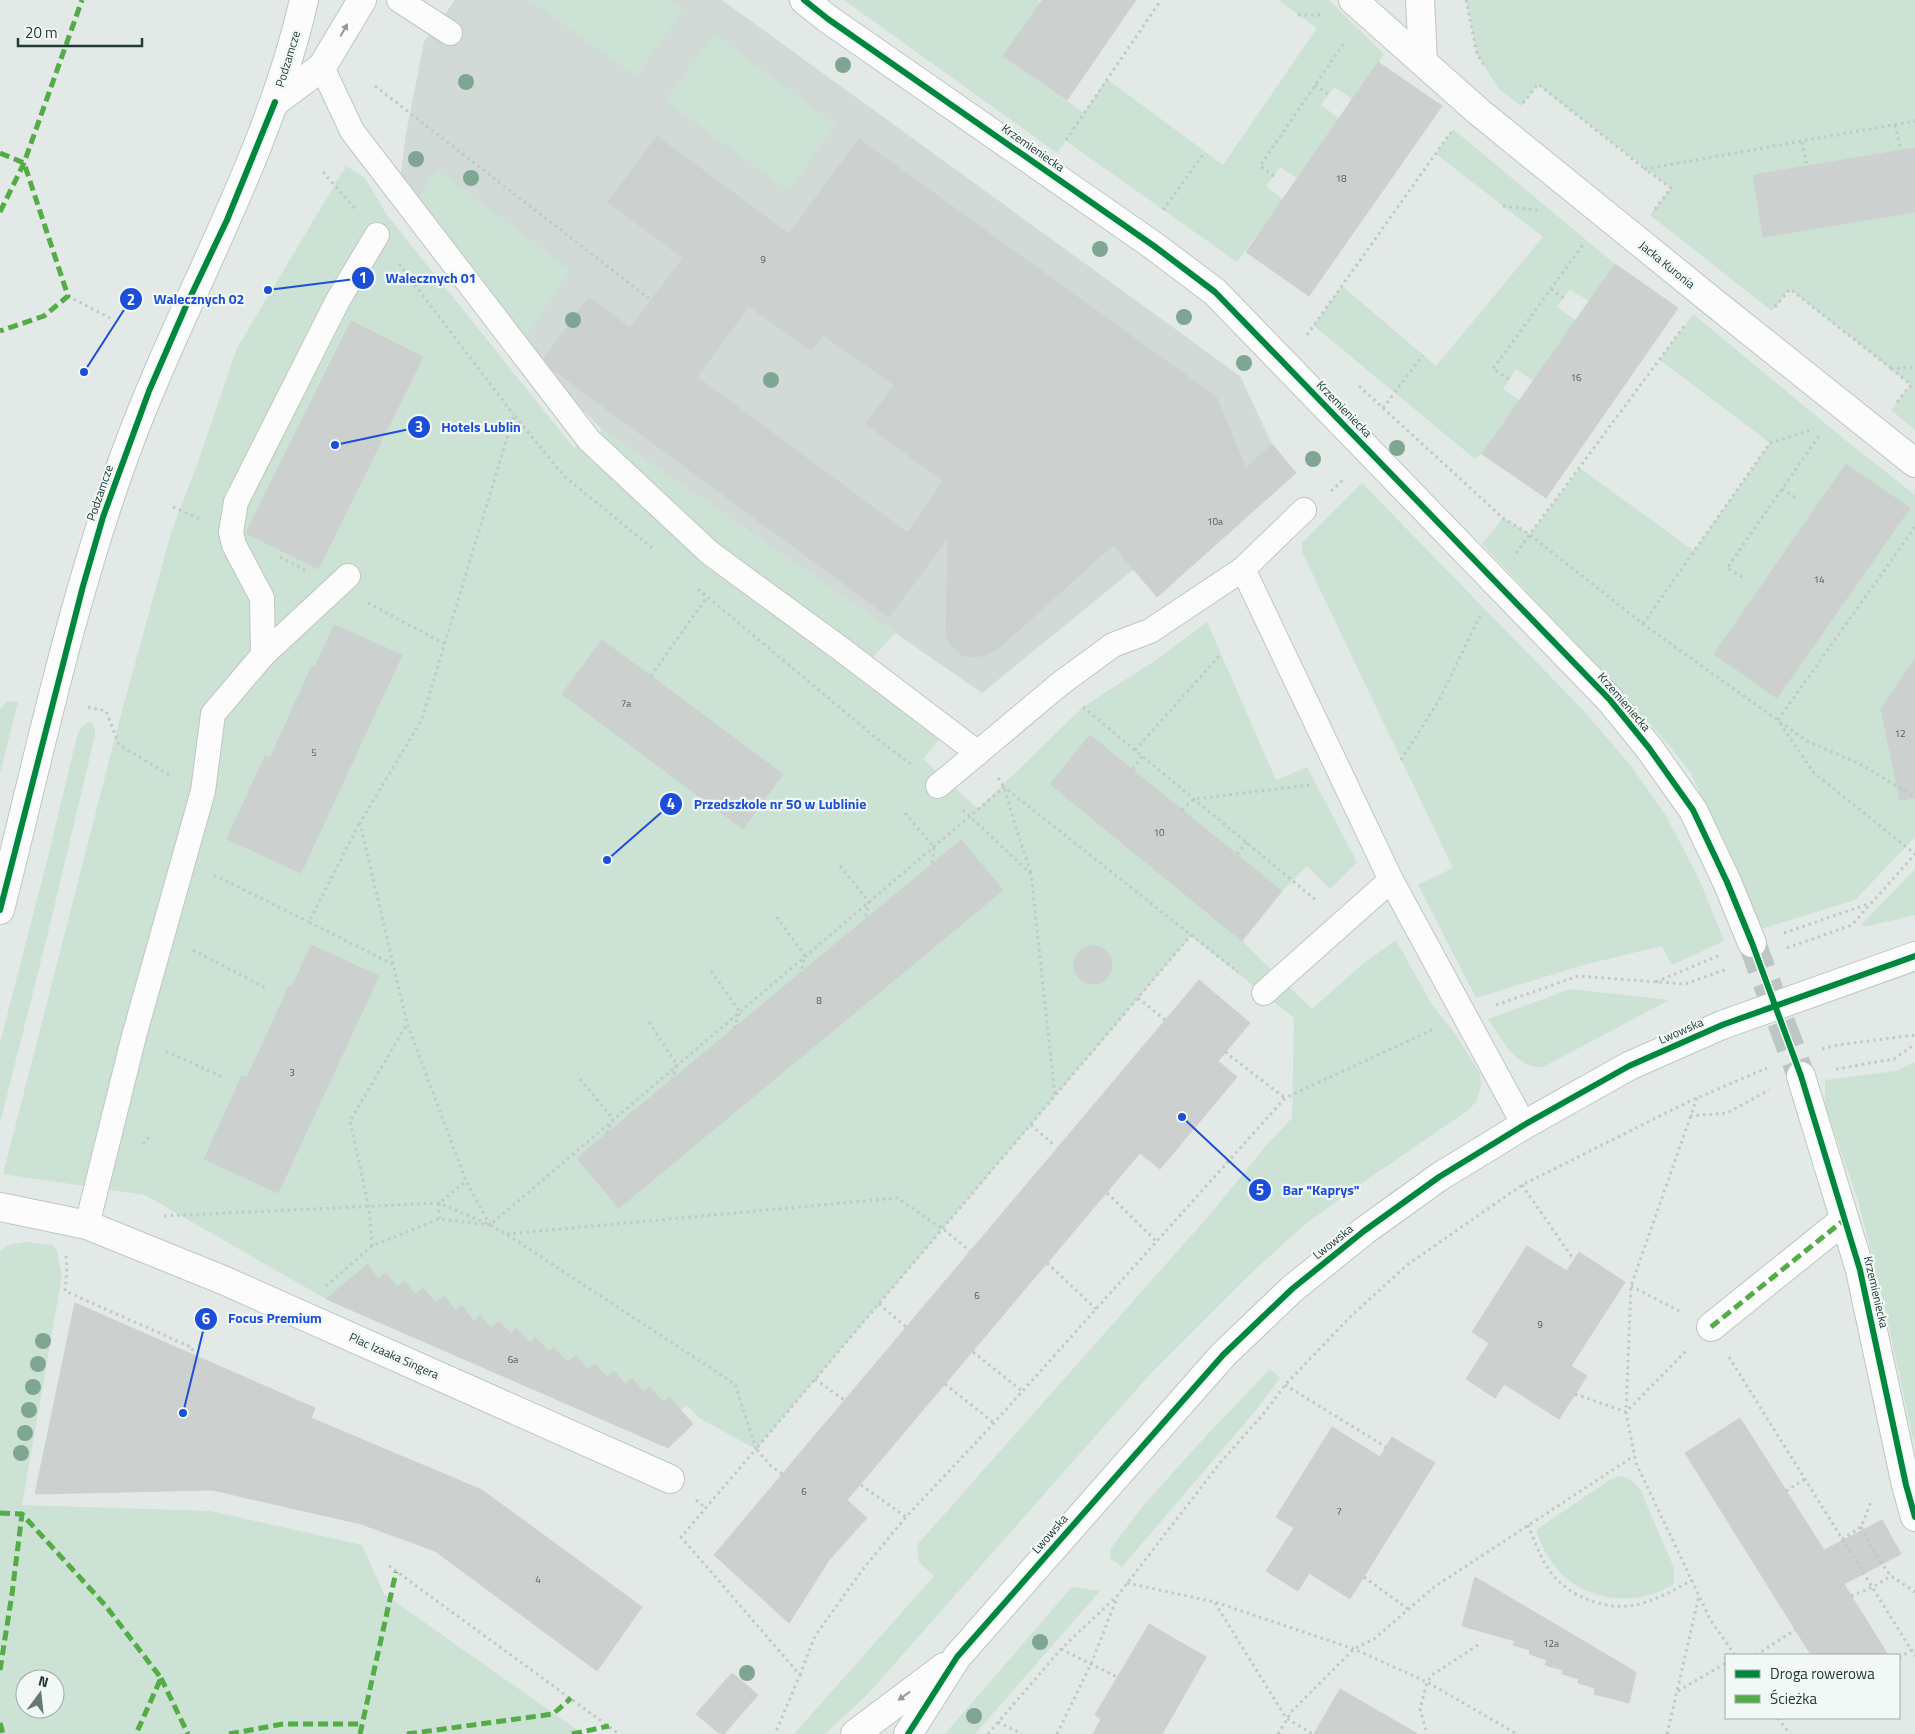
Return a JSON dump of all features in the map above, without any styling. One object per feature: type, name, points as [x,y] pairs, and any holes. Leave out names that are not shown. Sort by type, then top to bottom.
[{"type":"street","name":"Podzamcze","points":[[0,910],[83,586],[103,517],[149,392],[186,306],[227,220],[275,102],[294,42],[304,0]]},
{"type":"street","points":[[275,102],[322,67],[362,0]]},
{"type":"street","name":"Krzemieniecka","points":[[804,0],[828,19],[1154,246],[1215,292],[1610,700],[1649,748],[1693,810],[1727,882],[1752,944]]},
{"type":"street","name":"Jacka Kuronia","points":[[1353,0],[1487,118],[1709,299],[1915,463]]},
{"type":"street","points":[[1420,0],[1423,62]]},
{"type":"street","name":"Lwowska","points":[[908,1734],[957,1657],[1217,1362],[1292,1289],[1364,1230],[1439,1177],[1524,1125],[1629,1066],[1722,1025],[1915,956]]},
{"type":"street","name":"Lwowska","points":[[1816,992],[1915,976]]},
{"type":"street","name":"Krzemieniecka","points":[[1801,1076],[1860,1270],[1906,1484],[1915,1517]]},
{"type":"street","name":"Plac Izaaka Singera","points":[[0,1207],[87,1225],[223,1280],[670,1479]]},
{"type":"street","points":[[1711,1327],[1844,1220]]},
{"type":"street","name":"Lwowska","points":[[855,1734],[957,1657]]},
{"type":"lane","points":[[399,0],[450,33]]},
{"type":"lane","points":[[322,67],[352,132],[589,440],[710,553],[978,753]]},
{"type":"lane","points":[[263,655],[262,598],[234,545],[232,532],[236,502],[338,300],[377,235]]},
{"type":"lane","points":[[938,786],[1061,683],[1113,645],[1150,631],[1243,569],[1304,510]]},
{"type":"lane","points":[[1243,569],[1391,880],[1524,1125]]},
{"type":"lane","points":[[87,1225],[134,1036],[203,791],[213,714],[263,655],[348,576]]},
{"type":"lane","points":[[1264,993],[1391,880]]},
{"type":"path","points":[[1066,141],[1161,0]]},
{"type":"path","points":[[1466,0],[1477,54],[1490,74]]},
{"type":"path","points":[[1274,176],[1260,166],[1350,33]]},
{"type":"path","points":[[1521,106],[1538,84],[1671,188],[1650,215]]},
{"type":"path","points":[[1315,85],[1329,94]]},
{"type":"path","points":[[375,86],[651,300]]},
{"type":"path","points":[[1645,169],[1915,121]]},
{"type":"path","points":[[1895,125],[1900,150]]},
{"type":"path","points":[[1298,330],[1306,336],[1453,129]]},
{"type":"path","points":[[1802,142],[1807,166]]},
{"type":"path","points":[[1158,217],[1204,152]]},
{"type":"path","points":[[323,172],[377,235],[564,476],[658,554]]},
{"type":"path","points":[[1503,206],[1551,212]]},
{"type":"path","points":[[1510,379],[1493,369],[1587,238]]},
{"type":"path","points":[[1551,288],[1564,298]]},
{"type":"path","points":[[1772,311],[1790,288],[1911,385],[1896,404]]},
{"type":"path","points":[[68,296],[110,318]]},
{"type":"path","points":[[1529,534],[1687,322]]},
{"type":"path","points":[[1383,409],[1423,354]]},
{"type":"path","points":[[1892,369],[1915,367]]},
{"type":"path","points":[[1355,382],[1503,518],[1529,534],[1643,624],[1807,741],[1860,764],[1915,797]]},
{"type":"path","points":[[310,922],[360,823],[422,719],[514,414]]},
{"type":"path","points":[[1742,577],[1727,568],[1827,425]]},
{"type":"path","points":[[1643,624],[1770,443],[1818,428]]},
{"type":"path","points":[[1782,489],[1796,498]]},
{"type":"path","points":[[1778,720],[1915,527]]},
{"type":"path","points":[[693,585],[875,737],[938,786],[1031,874]]},
{"type":"path","points":[[651,676],[707,597]]},
{"type":"path","points":[[1401,760],[1439,700],[1476,625]]},
{"type":"path","points":[[1135,750],[1221,654]]},
{"type":"path","points":[[1061,683],[1083,707],[1344,922]]},
{"type":"path","points":[[88,707],[106,711],[120,746],[171,776],[203,791]]},
{"type":"path","points":[[1778,720],[1813,772],[1915,854],[1852,925],[1781,950]]},
{"type":"path","points":[[978,753],[1004,787],[1264,993]]},
{"type":"path","points":[[1133,770],[1142,756]]},
{"type":"path","points":[[1182,810],[1194,799],[1344,781]]},
{"type":"path","points":[[322,1290],[372,1246],[439,1219],[490,1225],[1004,787]]},
{"type":"path","points":[[1004,787],[1031,874],[1055,1096]]},
{"type":"path","points":[[905,813],[934,846],[932,864]]},
{"type":"path","points":[[360,823],[407,1023],[466,1181],[490,1225]]},
{"type":"path","points":[[1237,854],[1247,842]]},
{"type":"path","points":[[183,860],[394,965]]},
{"type":"path","points":[[840,866],[869,902]]},
{"type":"path","points":[[865,919],[869,902]]},
{"type":"path","points":[[1655,983],[1752,944],[1870,904]]},
{"type":"path","points":[[777,917],[806,956]]},
{"type":"path","points":[[164,935],[268,988]]},
{"type":"path","points":[[800,1675],[681,1537],[1191,935]]},
{"type":"path","points":[[801,973],[806,956]]},
{"type":"path","points":[[775,1734],[815,1636],[863,1569],[906,1517],[994,1423],[1285,1098],[1464,1016],[1578,976],[1685,984],[1729,968]]},
{"type":"path","points":[[711,971],[740,1012]]},
{"type":"path","points":[[1138,998],[1165,1020]]},
{"type":"path","points":[[734,1028],[740,1012]]},
{"type":"path","points":[[649,1022],[677,1065]]},
{"type":"path","points":[[372,1246],[369,1208],[350,1121],[407,1023]]},
{"type":"path","points":[[134,1036],[222,1076]]},
{"type":"path","points":[[1821,1050],[1838,1045],[1915,1036]]},
{"type":"path","points":[[1835,1069],[1894,1059],[1915,1044]]},
{"type":"path","points":[[1225,1052],[1285,1098]]},
{"type":"path","points":[[672,1079],[677,1065]]},
{"type":"path","points":[[988,1734],[1061,1649],[1118,1595],[1220,1463],[1286,1385],[1351,1316],[1407,1266],[1522,1185],[1697,1098],[1770,1066]]},
{"type":"path","points":[[580,1079],[613,1119]]},
{"type":"path","points":[[1690,1116],[1727,1113],[1770,1090]]},
{"type":"path","points":[[1697,1098],[1631,1286],[1626,1412],[1634,1456],[1710,1620],[1734,1654]]},
{"type":"path","points":[[607,1133],[613,1119]]},
{"type":"path","points":[[1031,1125],[1054,1145]]},
{"type":"path","points":[[439,1219],[440,1203],[466,1181]]},
{"type":"path","points":[[1522,1185],[1574,1260]]},
{"type":"path","points":[[1107,1193],[1156,1242]]},
{"type":"path","points":[[506,1234],[897,1198],[970,1251]]},
{"type":"path","points":[[162,1217],[440,1203],[506,1234],[735,1384],[756,1449],[782,1474]]},
{"type":"path","points":[[66,1252],[68,1269],[65,1291],[193,1348],[191,1354]]},
{"type":"path","points":[[1047,1263],[1096,1309]]},
{"type":"path","points":[[1631,1286],[1711,1327],[1915,1656]]},
{"type":"path","points":[[879,1304],[906,1327]]},
{"type":"path","points":[[1626,1412],[1711,1327]]},
{"type":"path","points":[[973,1352],[1022,1391]]},
{"type":"path","points":[[815,1379],[844,1400]]},
{"type":"path","points":[[945,1384],[994,1423]]},
{"type":"path","points":[[1286,1385],[1386,1447]]},
{"type":"path","points":[[1575,1394],[1626,1412]]},
{"type":"path","points":[[1278,1734],[1286,1718],[1354,1650],[1374,1639],[1434,1587],[1634,1456]]},
{"type":"path","points":[[1786,1491],[1805,1479]]},
{"type":"path","points":[[861,1484],[906,1517]]},
{"type":"path","points":[[1528,1525],[1544,1562],[1552,1575],[1580,1597],[1611,1605],[1628,1606],[1642,1604],[1692,1580]]},
{"type":"path","points":[[1842,1539],[1861,1527],[1879,1560],[1891,1576],[1915,1592]]},
{"type":"path","points":[[389,1566],[619,1734]]},
{"type":"path","points":[[1851,1596],[1891,1576]]},
{"type":"path","points":[[1364,1577],[1408,1609]]},
{"type":"path","points":[[1127,1583],[1215,1602],[1354,1650],[1427,1682],[1517,1734]]},
{"type":"path","points":[[1057,1734],[1091,1664],[1118,1595]]},
{"type":"path","points":[[1667,1734],[1699,1596]]},
{"type":"path","points":[[1215,1602],[1286,1718],[1313,1734]]},
{"type":"path","points":[[1758,1654],[1795,1630]]},
{"type":"path","points":[[1427,1734],[1420,1709],[1427,1682],[1432,1674],[1478,1645]]},
{"type":"path","points":[[1061,1649],[1118,1677]]},
{"type":"path","points":[[1900,1657],[1911,1650]]},
{"type":"path","points":[[1677,1691],[1725,1664]]},
{"type":"path","points":[[1779,1719],[1790,1734]]},
{"type":"path","points":[[998,1722],[1022,1734]]},
{"type":"path","points":[[1508,1734],[1510,1730]]},
{"type":"shaded area","points":[[455,0],[722,0],[1240,376],[1272,444],[1134,569],[982,693],[602,430],[526,350],[400,179],[406,134],[424,42]]},
{"type":"green space","points":[[529,0],[667,0],[683,11],[636,76]]},
{"type":"green space","points":[[844,0],[1037,0],[1040,2],[1003,56],[1084,113],[1107,79],[1223,165],[1317,28],[1278,0],[1329,0],[1384,54],[1352,99],[1334,87],[1321,105],[1340,119],[1298,179],[1280,167],[1266,186],[1283,199],[1237,262],[1066,141],[1057,153]]},
{"type":"green space","points":[[1466,0],[1915,0],[1915,430],[1891,410],[1911,385],[1790,289],[1772,311],[1650,215],[1671,188],[1538,85],[1521,106],[1498,88],[1477,54]]},
{"type":"green space","points":[[714,34],[836,125],[788,191],[665,100]]},
{"type":"green space","points":[[1453,129],[1615,264],[1589,301],[1570,289],[1557,307],[1577,321],[1534,381],[1516,369],[1503,389],[1520,401],[1482,454],[1475,459],[1314,326],[1342,286],[1436,366],[1543,237],[1436,154]]},
{"type":"green space","points":[[346,166],[365,178],[387,215],[574,448],[602,430],[895,633],[865,666],[947,730],[923,759],[978,809],[1083,707],[1156,660],[1207,622],[1276,780],[1307,767],[1357,862],[1330,889],[1307,866],[1282,891],[1090,735],[1050,784],[1242,941],[1312,1009],[1365,962],[1396,940],[1432,1005],[1456,1035],[1480,1073],[1481,1084],[1479,1094],[1475,1103],[1467,1111],[1303,1226],[1248,1276],[1151,1373],[867,1695],[825,1734],[794,1734],[934,1576],[919,1562],[917,1545],[1212,1212],[1265,1147],[1292,1118],[1294,1018],[1191,936],[756,1449],[699,1418],[687,1405],[681,1410],[669,1397],[663,1402],[651,1387],[644,1392],[632,1378],[625,1384],[614,1372],[607,1377],[595,1364],[588,1370],[576,1356],[567,1362],[555,1347],[549,1352],[535,1337],[530,1343],[516,1328],[511,1334],[499,1322],[491,1328],[481,1315],[475,1321],[462,1306],[455,1311],[444,1296],[436,1303],[423,1288],[415,1294],[404,1281],[397,1287],[386,1274],[378,1279],[368,1264],[326,1299],[145,1195],[3,1174],[120,718],[171,533],[198,462],[237,348]]},
{"type":"green space","points":[[437,169],[570,270],[522,342],[417,201]]},
{"type":"green space","points":[[1693,314],[1915,495],[1915,658],[1881,709],[1891,756],[1915,772],[1915,837],[1855,900],[1755,931],[1720,835],[1690,772],[1620,690],[1482,544],[1503,518],[1530,534],[1580,468],[1694,551],[1770,443],[1660,360]]},
{"type":"green space","points":[[1362,483],[1585,712],[1631,766],[1666,816],[1699,879],[1724,941],[1672,965],[1662,946],[1583,965],[1476,998],[1418,885],[1453,868],[1302,552],[1302,543]]},
{"type":"green space","points":[[7,702],[18,702],[0,774],[0,709]]},
{"type":"green space","points":[[91,721],[95,729],[95,735],[0,1123],[0,1043],[78,732],[85,724]]},
{"type":"green space","points":[[1915,869],[1915,915],[1864,927],[1862,924]]},
{"type":"green space","points":[[1571,989],[1669,1000],[1543,1067],[1533,1066],[1517,1058],[1488,1019]]},
{"type":"green space","points":[[1915,1062],[1915,1448],[1884,1304],[1858,1200],[1825,1106],[1825,1080],[1896,1071]]},
{"type":"green space","points":[[26,1242],[52,1245],[57,1251],[62,1276],[22,1505],[211,1511],[362,1545],[384,1594],[583,1734],[0,1734],[0,1251],[8,1245]]},
{"type":"green space","points":[[1270,1369],[1280,1378],[1257,1409],[1122,1567],[1110,1558],[1111,1548],[1143,1506]]},
{"type":"green space","points":[[1618,1476],[1625,1477],[1640,1489],[1674,1568],[1674,1584],[1659,1592],[1636,1598],[1608,1597],[1595,1594],[1570,1581],[1551,1561],[1544,1550],[1536,1530]]},
{"type":"green space","points":[[1072,1587],[1100,1591],[975,1734],[945,1734]]},
{"type":"building","points":[[1042,0],[1136,0],[1067,100],[1003,56]]},
{"type":"building","points":[[1378,62],[1442,106],[1309,296],[1246,252]]},
{"type":"building","points":[[657,136],[789,234],[859,139],[1216,397],[1246,468],[1272,444],[1296,473],[1157,597],[1113,545],[999,648],[981,656],[962,655],[950,644],[946,636],[948,538],[889,617],[552,369],[544,358],[589,297],[630,328],[683,258],[608,202]],"holes":[[[749,306],[811,351],[823,335],[894,385],[866,424],[943,481],[908,533],[697,377]]]},
{"type":"building","points":[[1915,148],[1915,212],[1763,237],[1753,175]]},
{"type":"building","points":[[1615,264],[1678,308],[1546,498],[1482,454]]},
{"type":"building","points":[[351,321],[423,357],[318,569],[246,533]]},
{"type":"building","points":[[1846,464],[1910,508],[1777,698],[1714,654]]},
{"type":"building","points":[[334,625],[402,655],[301,873],[227,839],[265,756],[270,758],[312,666],[315,667]]},
{"type":"building","points":[[602,640],[783,774],[743,829],[562,694]]},
{"type":"building","points":[[1915,658],[1915,798],[1900,800],[1881,709]]},
{"type":"building","points":[[1090,735],[1282,891],[1242,941],[1050,784]]},
{"type":"building","points":[[961,840],[1003,890],[619,1208],[577,1158]]},
{"type":"building","points":[[311,945],[379,976],[278,1193],[204,1159],[242,1076],[247,1078],[289,986],[292,987]]},
{"type":"building","points":[[1093,946],[1106,952],[1112,965],[1106,978],[1093,984],[1080,978],[1074,965],[1080,952]]},
{"type":"building","points":[[1199,980],[1250,1023],[1218,1061],[1237,1077],[1160,1169],[1140,1153],[847,1500],[867,1518],[829,1560],[789,1623],[714,1555]]},
{"type":"building","points":[[1527,1246],[1567,1271],[1579,1252],[1625,1282],[1571,1366],[1587,1376],[1559,1419],[1504,1384],[1495,1398],[1466,1379],[1489,1343],[1472,1332]]},
{"type":"building","points":[[368,1264],[378,1279],[386,1273],[397,1287],[404,1281],[415,1294],[423,1288],[436,1303],[444,1296],[455,1310],[462,1306],[474,1321],[480,1315],[491,1328],[499,1321],[511,1334],[516,1328],[530,1343],[535,1337],[549,1352],[554,1347],[567,1362],[576,1356],[588,1370],[595,1364],[607,1377],[614,1371],[625,1384],[632,1378],[644,1392],[650,1387],[663,1402],[669,1397],[693,1424],[668,1448],[326,1299]]},
{"type":"building","points":[[75,1303],[315,1408],[311,1418],[482,1490],[642,1607],[597,1671],[435,1551],[361,1524],[212,1490],[35,1494]]},
{"type":"building","points":[[1740,1418],[1824,1550],[1882,1520],[1901,1554],[1844,1584],[1887,1654],[1810,1654],[1685,1453]]},
{"type":"building","points":[[1332,1427],[1380,1457],[1392,1437],[1435,1463],[1350,1599],[1309,1573],[1298,1591],[1266,1571],[1294,1528],[1276,1517]]},
{"type":"building","points":[[1475,1577],[1636,1672],[1629,1703],[1594,1694],[1595,1688],[1578,1683],[1579,1679],[1562,1674],[1563,1670],[1545,1665],[1547,1660],[1529,1654],[1530,1650],[1513,1645],[1515,1641],[1462,1626]]},
{"type":"building","points":[[1149,1624],[1206,1657],[1162,1734],[1093,1734],[1101,1719],[1095,1715]]},
{"type":"building","points":[[732,1673],[758,1695],[724,1734],[720,1734],[696,1714]]},
{"type":"building","points":[[1340,1689],[1418,1734],[1314,1734]]},
{"type":"tunnel","points":[[1752,943],[1801,1076]]},
{"type":"marked path","points":[[0,212],[24,163],[82,0]]},
{"type":"marked path","points":[[0,153],[24,163],[68,296],[44,316],[0,331]]},
{"type":"marked path","points":[[1711,1327],[1844,1220]]},
{"type":"marked path","points":[[0,1513],[22,1514]]},
{"type":"marked path","points":[[0,1670],[22,1514],[105,1605],[161,1678],[136,1734]]},
{"type":"marked path","points":[[360,1734],[396,1572]]},
{"type":"marked path","points":[[161,1678],[188,1734]]},
{"type":"marked path","points":[[407,1734],[553,1714],[571,1698]]},
{"type":"marked path","points":[[0,1723],[3,1734]]},
{"type":"marked path","points":[[229,1734],[283,1724],[362,1724]]},
{"type":"marked path","points":[[572,1734],[609,1726]]},
{"type":"cycle path","points":[[804,0],[828,19],[1154,246],[1215,292],[1610,700],[1649,748],[1693,810],[1727,882],[1752,943],[1801,1076],[1860,1270],[1906,1485],[1915,1517]]},
{"type":"cycle path","points":[[0,910],[83,586],[103,517],[149,391],[186,306],[227,220],[275,102]]},
{"type":"cycle path","points":[[908,1734],[957,1657],[1223,1355],[1292,1289],[1364,1231],[1439,1177],[1524,1125],[1629,1066],[1722,1025],[1915,956]]},
{"type":"place","name":"Walecznych 01","points":[[268,290]]},
{"type":"place","name":"Walecznych 02","points":[[84,372]]},
{"type":"place","name":"Hotels Lublin","points":[[335,445]]},
{"type":"place","name":"Przedszkole nr 50 w Lublinie","points":[[607,860]]},
{"type":"place","name":"Bar \"Kaprys\"","points":[[1182,1117]]},
{"type":"place","name":"Focus Premium","points":[[183,1413]]}]
